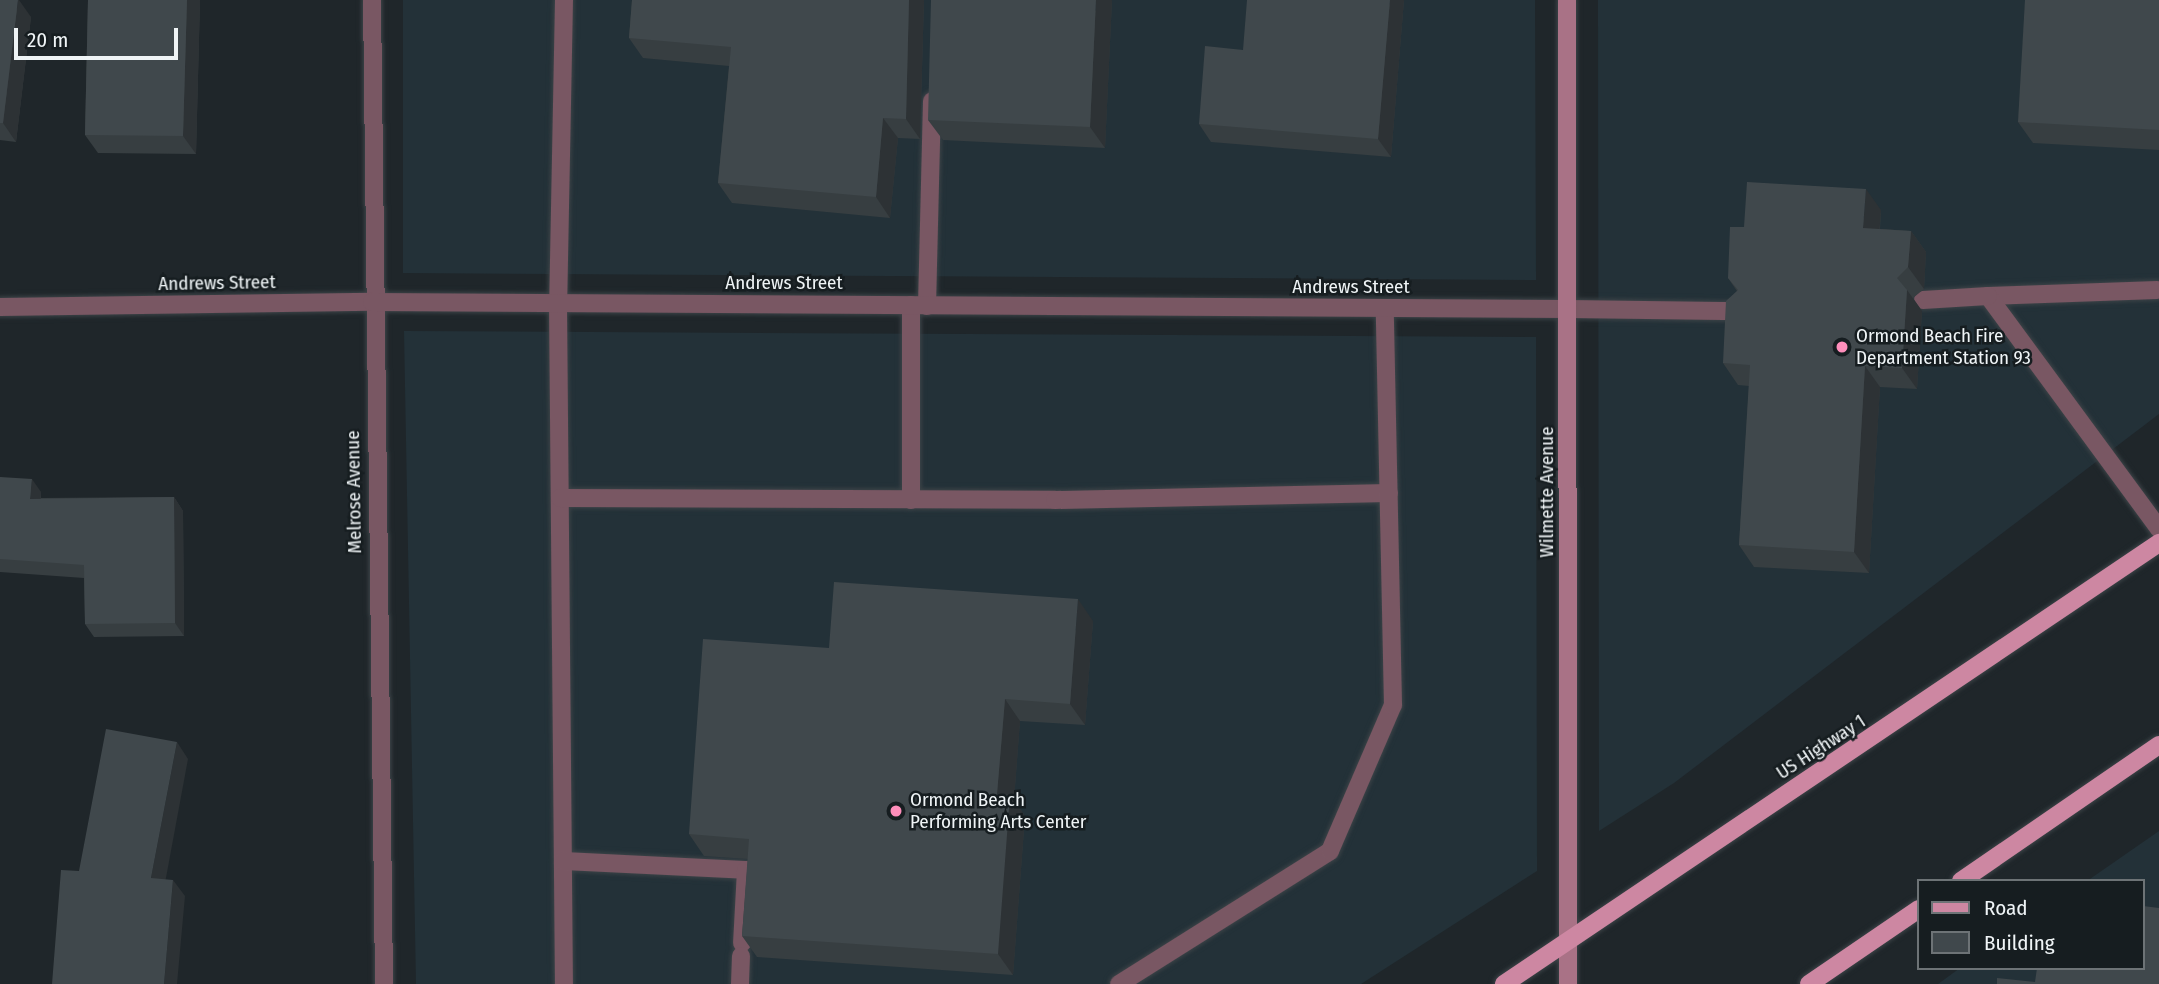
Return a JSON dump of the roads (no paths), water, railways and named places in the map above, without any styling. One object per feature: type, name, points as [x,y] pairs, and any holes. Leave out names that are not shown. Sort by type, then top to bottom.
[{"type":"main road","name":"US Highway 1","points":[[1504,984],[2159,543]]},
{"type":"main road","points":[[1964,879],[2159,745]]},
{"type":"main road","points":[[1809,984],[1918,910]]},
{"type":"street","name":"Melrose Avenue","points":[[372,0],[372,302],[384,984]]},
{"type":"street","points":[[564,0],[558,303],[565,984]]},
{"type":"street","name":"Wilmette Avenue","points":[[1567,0],[1568,984]]},
{"type":"street","points":[[911,499],[919,305],[933,83]]},
{"type":"street","points":[[1923,300],[2157,290]]},
{"type":"street","points":[[1988,296],[2159,529]]},
{"type":"street","name":"Andrews Street","points":[[0,307],[372,302],[1742,311]]},
{"type":"street","points":[[1119,984],[1331,851],[1393,705],[1385,308]]},
{"type":"street","points":[[560,498],[911,499],[1389,493]]},
{"type":"street","points":[[563,861],[746,870],[740,984]]},
{"type":"place","name":"Ormond Beach Fire Department Station 93","points":[[1842,347]]},
{"type":"place","name":"Ormond Beach Performing Arts Center","points":[[896,811]]}]
